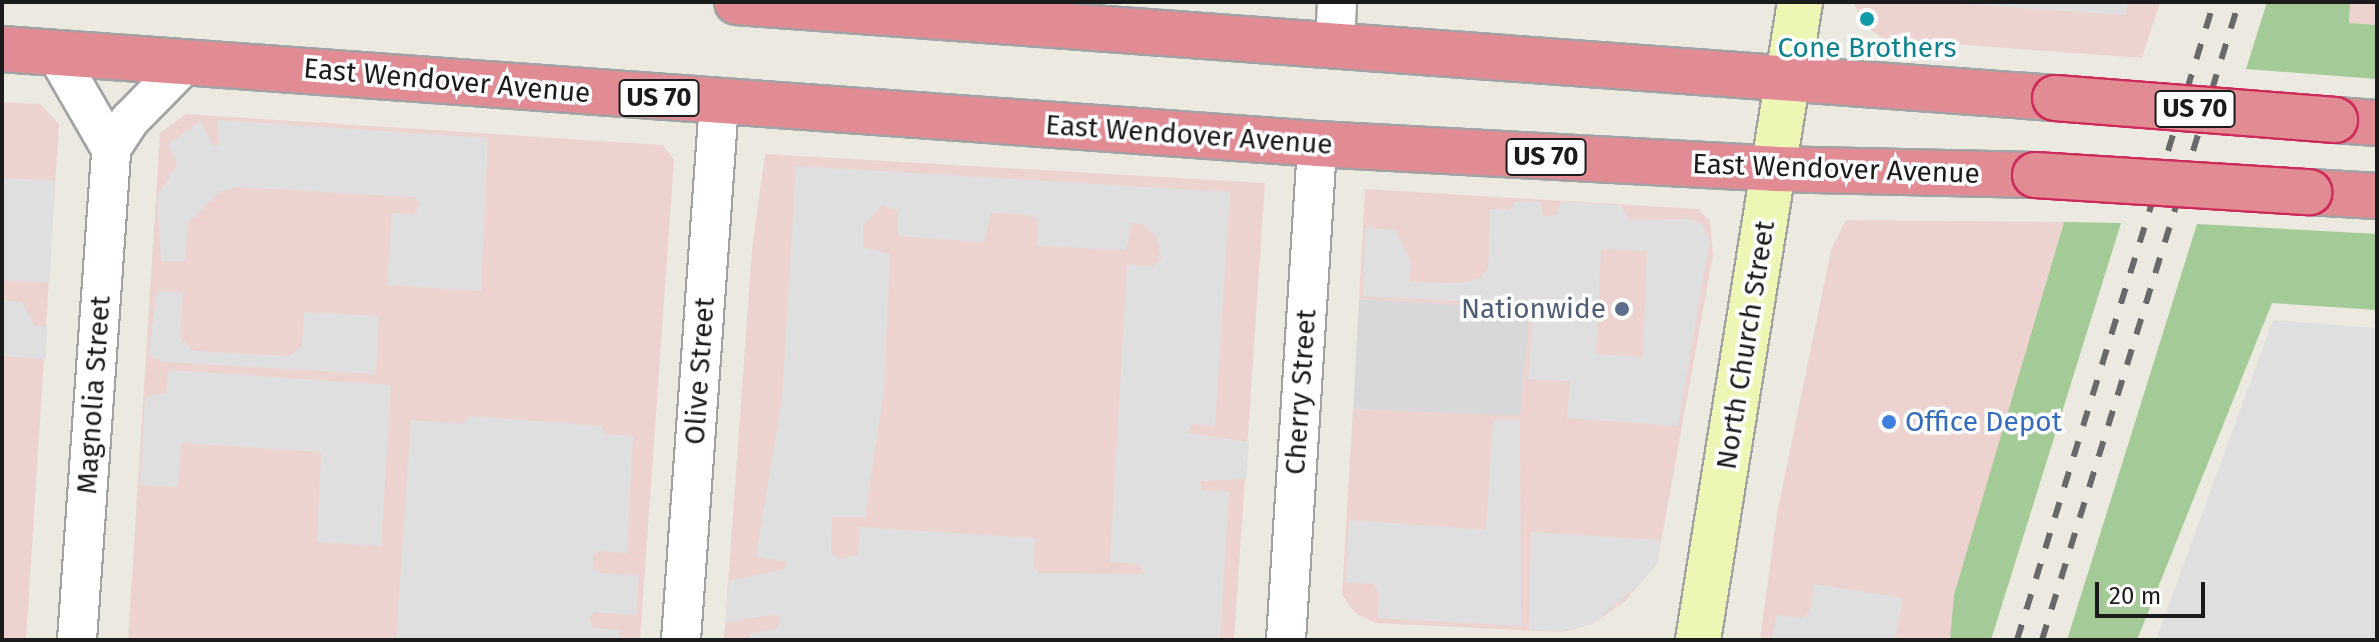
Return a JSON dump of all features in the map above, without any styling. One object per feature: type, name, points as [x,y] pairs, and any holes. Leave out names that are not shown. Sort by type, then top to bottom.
[{"type":"highway","name":"US 70","points":[[737,2],[2356,122]]},
{"type":"highway","name":"East Wendover Avenue","points":[[2,49],[1317,144],[1775,169],[2035,175],[2377,196]]},
{"type":"main road","name":"North Church Street","points":[[1698,640],[1800,2]]},
{"type":"street","points":[[1335,45],[1337,2]]},
{"type":"street","points":[[55,52],[111,149],[130,120],[188,61]]},
{"type":"street","name":"Olive Street","points":[[681,640],[719,103]]},
{"type":"street","name":"Cherry Street","points":[[1286,640],[1317,144]]},
{"type":"street","name":"Magnolia Street","points":[[77,640],[111,149]]},
{"type":"shaded area","points":[[1854,2],[2160,2],[2142,58],[1884,39],[1862,24]]},
{"type":"shaded area","points":[[1928,2],[2127,2],[2126,15]]},
{"type":"shaded area","points":[[2350,2],[2377,2],[2377,25],[2348,23]]},
{"type":"shaded area","points":[[2,102],[40,104],[59,124],[26,640],[2,640]]},
{"type":"shaded area","points":[[186,114],[663,145],[674,160],[640,640],[128,640],[160,133]]},
{"type":"shaded area","points":[[218,120],[488,138],[481,291],[387,285],[392,213],[414,215],[420,203],[414,197],[237,187],[219,192],[188,223],[185,261],[161,261],[157,196],[177,165],[168,144],[201,121],[213,146],[219,145]]},
{"type":"shaded area","points":[[765,154],[1265,183],[1234,640],[724,640],[752,249]]},
{"type":"shaded area","points":[[796,166],[1230,192],[1215,426],[1193,424],[1187,433],[1249,442],[1246,479],[1199,481],[1203,491],[1229,492],[1220,640],[750,640],[750,634],[777,628],[781,618],[774,614],[725,623],[729,581],[785,569],[787,562],[756,556],[782,399]],"holes":[[[882,205],[898,211],[897,236],[984,242],[991,213],[1032,215],[1038,221],[1037,246],[1126,250],[1132,223],[1142,224],[1157,237],[1161,259],[1153,266],[1127,265],[1110,562],[1139,564],[1144,574],[1040,573],[1034,567],[1035,538],[860,527],[858,555],[839,559],[831,553],[832,517],[865,517],[884,389],[890,254],[863,247],[863,226]]]},
{"type":"shaded area","points":[[2,178],[55,181],[50,283],[2,280]]},
{"type":"shaded area","points":[[1365,189],[1698,209],[1710,221],[1713,255],[1657,564],[1624,602],[1592,624],[1562,632],[1375,623],[1355,613],[1342,595],[1353,409],[1520,416],[1530,309],[1359,299]]},
{"type":"shaded area","points":[[1517,201],[1541,202],[1543,217],[1557,214],[1561,202],[1621,205],[1629,220],[1690,219],[1703,225],[1710,240],[1678,426],[1567,418],[1570,381],[1528,379],[1534,305],[1363,296],[1365,228],[1395,230],[1411,264],[1410,282],[1462,283],[1480,278],[1488,268],[1490,209],[1509,210]],"holes":[[[1601,249],[1647,251],[1643,357],[1596,354]]]},
{"type":"shaded area","points":[[1846,220],[2064,222],[1955,595],[1950,640],[1760,640],[1777,514],[1831,250]]},
{"type":"shaded area","points":[[157,291],[183,293],[180,338],[194,351],[289,356],[302,346],[304,312],[379,316],[376,374],[164,362],[148,355]]},
{"type":"shaded area","points":[[1359,299],[1530,308],[1524,418],[1353,409]]},
{"type":"shaded area","points":[[2,300],[22,302],[34,325],[47,327],[46,359],[2,356]]},
{"type":"shaded area","points":[[2273,320],[2377,328],[2377,640],[2156,640]]},
{"type":"shaded area","points":[[169,370],[391,385],[381,546],[317,542],[321,452],[181,443],[178,487],[140,485],[145,397],[166,393]]},
{"type":"shaded area","points":[[469,416],[601,426],[605,434],[633,436],[627,553],[599,551],[593,556],[593,568],[600,573],[639,576],[636,615],[595,612],[589,618],[593,628],[620,630],[619,640],[396,640],[411,420],[463,424]]},
{"type":"shaded area","points":[[1493,420],[1520,420],[1521,626],[1378,618],[1379,594],[1373,584],[1346,583],[1349,520],[1486,530]]},
{"type":"shaded area","points":[[1531,532],[1661,540],[1657,564],[1642,582],[1592,624],[1562,632],[1529,630]]},
{"type":"shaded area","points":[[1814,584],[1903,598],[1895,640],[1772,640],[1776,615],[1801,618],[1810,613]]},
{"type":"green space","points":[[2267,2],[2350,2],[2349,23],[2377,25],[2377,79],[2246,69]]},
{"type":"green space","points":[[2064,222],[2121,223],[1991,640],[1950,640],[1954,595]]},
{"type":"green space","points":[[2197,224],[2377,234],[2377,310],[2272,303],[2137,640],[2067,640]]},
{"type":"railway","points":[[2017,640],[2214,2]]},
{"type":"railway","points":[[2042,640],[2239,2]]},
{"type":"place","name":"Cone Brothers","points":[[1867,19]]},
{"type":"place","name":"Nationwide","points":[[1622,309]]},
{"type":"place","name":"Office Depot","points":[[1889,422]]}]
